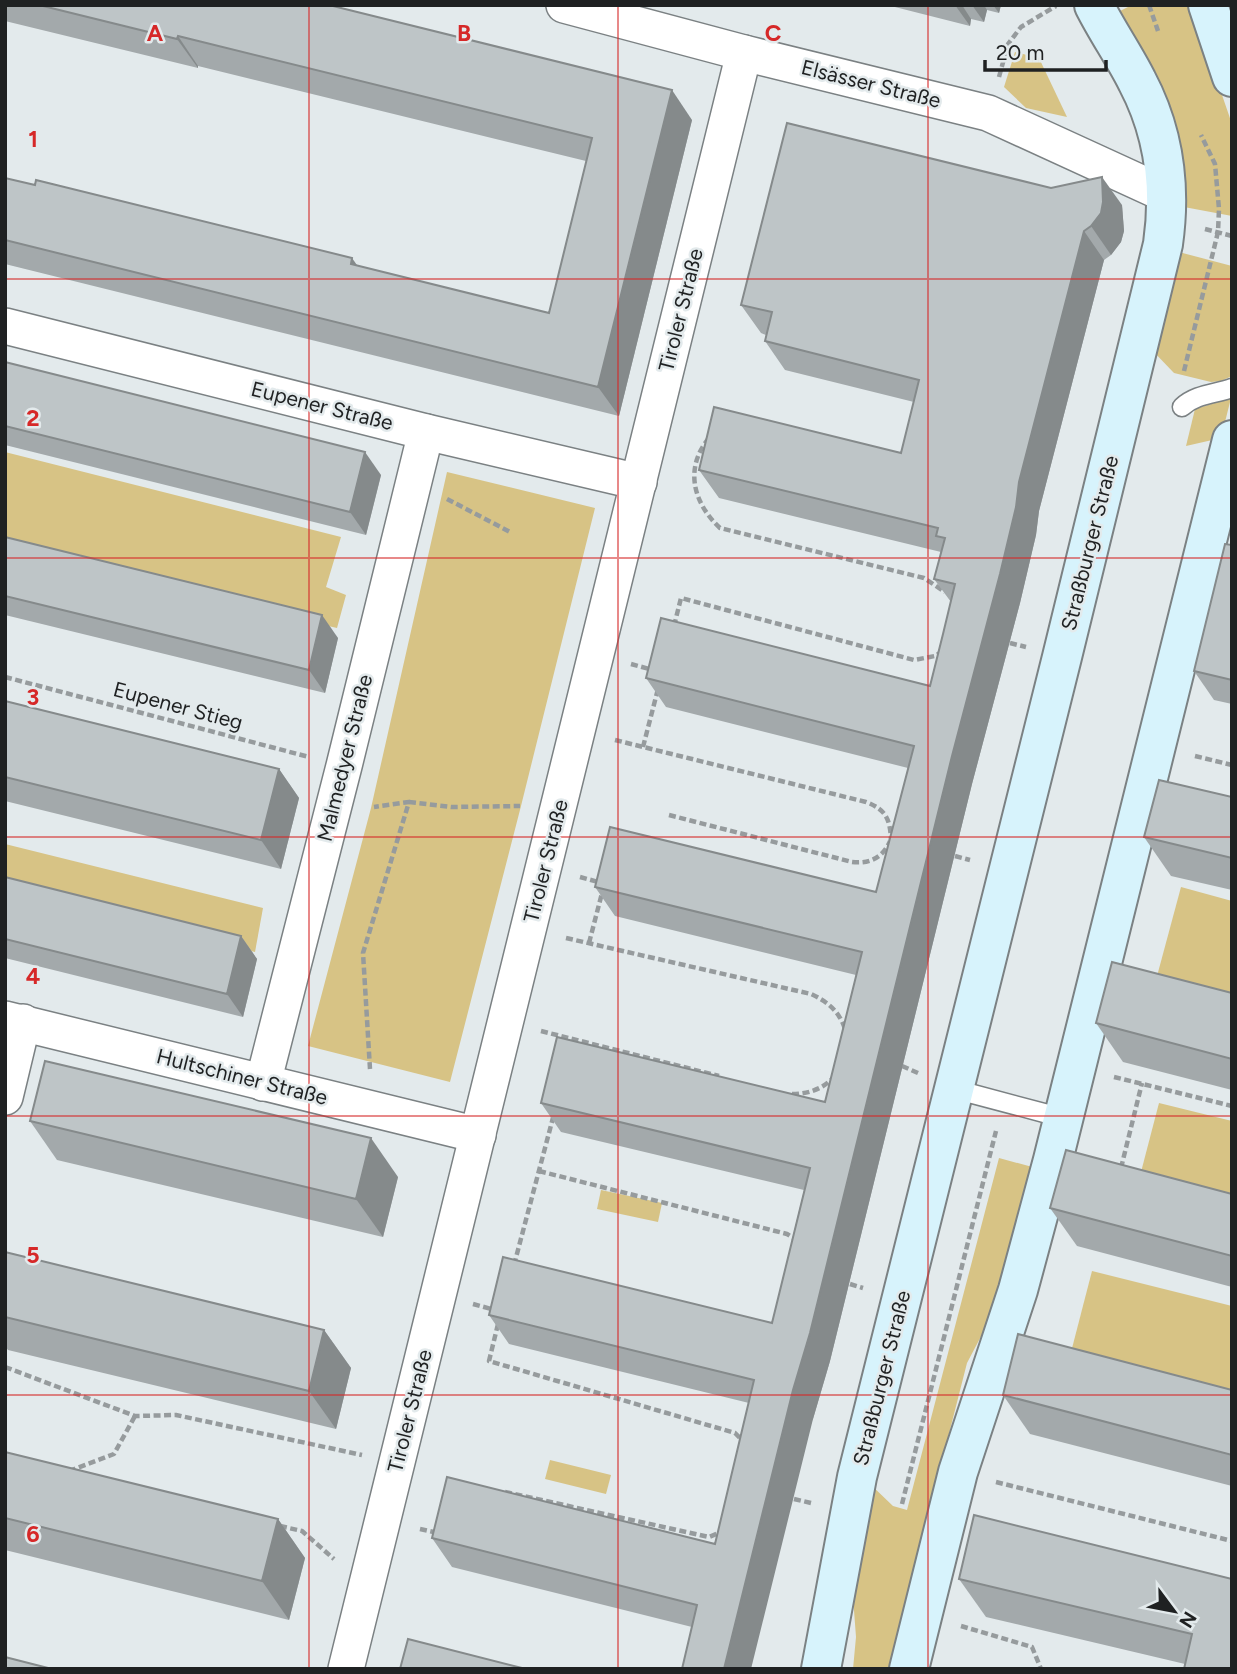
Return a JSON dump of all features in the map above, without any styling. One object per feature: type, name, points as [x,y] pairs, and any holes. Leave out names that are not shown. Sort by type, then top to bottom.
[{"type":"main road","points":[[1208,5],[1232,77]]},
{"type":"main road","name":"Straßburger Straße","points":[[821,1669],[857,1477],[1157,270],[1166,220],[1165,166],[1150,108],[1096,6]]},
{"type":"main road","points":[[909,1669],[958,1472],[1018,1290],[1076,1069],[1232,440]]},
{"type":"street","name":"Elsässer Straße","points":[[564,5],[988,113],[1167,195]]},
{"type":"street","name":"Tiroler Straße","points":[[346,1669],[744,53]]},
{"type":"street","name":"Eupener Straße","points":[[5,326],[426,432],[639,482]]},
{"type":"street","name":"Malmedyer Straße","points":[[263,1083],[426,432]]},
{"type":"street","name":"Hultschiner Straße","points":[[14,1020],[478,1135]]},
{"type":"street","points":[[5,1097],[14,1020]]},
{"type":"lane","points":[[1182,407],[1198,397],[1232,388]]},
{"type":"lane","points":[[954,1089],[1063,1118]]},
{"type":"path","points":[[988,113],[1008,44],[1021,27],[1056,5]]},
{"type":"path","points":[[713,432],[696,461],[695,490],[709,517],[720,527],[924,578],[947,593]]},
{"type":"path","points":[[412,489],[442,496],[512,533]]},
{"type":"path","points":[[671,635],[681,598],[914,660],[935,656],[945,649]]},
{"type":"path","name":"Eupener Stieg","points":[[5,677],[344,766]]},
{"type":"path","points":[[659,685],[643,747],[866,802],[884,812],[891,830],[890,840],[883,854],[867,863],[859,863],[669,815]]},
{"type":"path","points":[[371,808],[409,802],[451,807],[521,806],[566,775]]},
{"type":"path","points":[[369,1061],[363,953],[409,802]]},
{"type":"path","points":[[890,840],[903,843]]},
{"type":"path","points":[[604,884],[589,943],[811,994],[826,1001],[838,1013],[846,1032]]},
{"type":"path","points":[[575,1039],[719,1076]]},
{"type":"path","points":[[1076,1069],[1232,1106]]},
{"type":"path","points":[[785,1093],[803,1093],[818,1089],[836,1074]]},
{"type":"path","points":[[1119,1176],[1142,1083]]},
{"type":"path","points":[[902,1503],[1004,1103]]},
{"type":"path","points":[[512,1273],[557,1105]]},
{"type":"path","points":[[539,1171],[788,1234],[799,1243]]},
{"type":"path","points":[[501,1312],[489,1361],[735,1433],[743,1442]]},
{"type":"path","points":[[5,1367],[135,1416],[177,1415],[397,1462]]},
{"type":"path","points":[[81,1475],[68,1471],[114,1454],[135,1416]]},
{"type":"path","points":[[1017,1488],[1232,1541]]},
{"type":"path","points":[[499,1490],[709,1537],[727,1530]]},
{"type":"path","points":[[275,1525],[302,1531],[366,1587]]},
{"type":"path","points":[[923,1614],[1032,1647],[1041,1669]]},
{"type":"shaded area","points":[[1132,5],[1191,5],[1232,124],[1232,216],[1184,207],[1116,13]]},
{"type":"shaded area","points":[[1015,52],[1039,58],[1067,117],[1026,108],[1004,87]]},
{"type":"shaded area","points":[[1175,251],[1232,266],[1232,376],[1221,381],[1211,382],[1174,373],[1151,349]]},
{"type":"shaded area","points":[[1231,398],[1221,438],[1186,446],[1195,409]]},
{"type":"shaded area","points":[[5,452],[341,537],[326,587],[346,595],[337,628],[5,551]]},
{"type":"shaded area","points":[[447,472],[595,508],[450,1082],[308,1046],[371,808]]},
{"type":"shaded area","points":[[5,844],[263,908],[255,952],[5,892]]},
{"type":"shaded area","points":[[1181,887],[1232,901],[1232,1011],[1153,991]]},
{"type":"shaded area","points":[[1159,1103],[1232,1121],[1232,1195],[1141,1172]]},
{"type":"shaded area","points":[[999,1158],[1036,1168],[1007,1287],[967,1363],[889,1669],[853,1669],[856,1637],[852,1584],[869,1483],[893,1506],[907,1510]]},
{"type":"shaded area","points":[[601,1190],[662,1203],[658,1222],[597,1209]]},
{"type":"shaded area","points":[[1092,1271],[1232,1306],[1232,1397],[1070,1356]]},
{"type":"shaded area","points":[[550,1460],[611,1475],[606,1494],[545,1479]]},
{"type":"building","points":[[39,5],[329,5],[672,90],[598,387],[5,240],[5,178],[35,185],[36,180],[352,258],[351,264],[549,313],[592,138],[178,36],[177,39]]},
{"type":"building","points":[[787,123],[1051,188],[1102,177],[1103,202],[1101,213],[1084,231],[1019,482],[1016,507],[1000,574],[724,1669],[682,1669],[697,1605],[432,1538],[447,1477],[715,1544],[754,1380],[489,1315],[503,1257],[772,1323],[810,1168],[541,1103],[557,1037],[825,1102],[862,952],[595,887],[610,827],[876,892],[914,746],[646,678],[661,618],[930,686],[955,584],[934,579],[945,538],[936,536],[938,528],[699,470],[714,407],[901,453],[919,380],[765,341],[772,312],[741,305]]},
{"type":"building","points":[[5,362],[365,452],[350,512],[5,426]]},
{"type":"building","points":[[5,537],[322,615],[309,670],[5,596]]},
{"type":"building","points":[[1225,544],[1232,545],[1232,680],[1194,671]]},
{"type":"building","points":[[5,701],[279,769],[261,840],[5,777]]},
{"type":"building","points":[[1159,780],[1232,797],[1232,858],[1144,837]]},
{"type":"building","points":[[5,877],[241,936],[227,994],[5,939]]},
{"type":"building","points":[[1112,962],[1232,993],[1232,1059],[1096,1023]]},
{"type":"building","points":[[45,1061],[371,1138],[356,1199],[30,1121]]},
{"type":"building","points":[[1066,1150],[1232,1194],[1232,1256],[1050,1208]]},
{"type":"building","points":[[5,1252],[324,1330],[309,1391],[5,1317]]},
{"type":"building","points":[[1018,1334],[1232,1390],[1232,1455],[1003,1395]]},
{"type":"building","points":[[5,1452],[278,1519],[262,1581],[5,1518]]},
{"type":"building","points":[[974,1515],[1232,1579],[1232,1669],[1184,1669],[1192,1634],[959,1579]]},
{"type":"building","points":[[408,1639],[526,1669],[400,1669]]},
{"type":"building","points":[[5,1657],[52,1669],[5,1669]]}]
